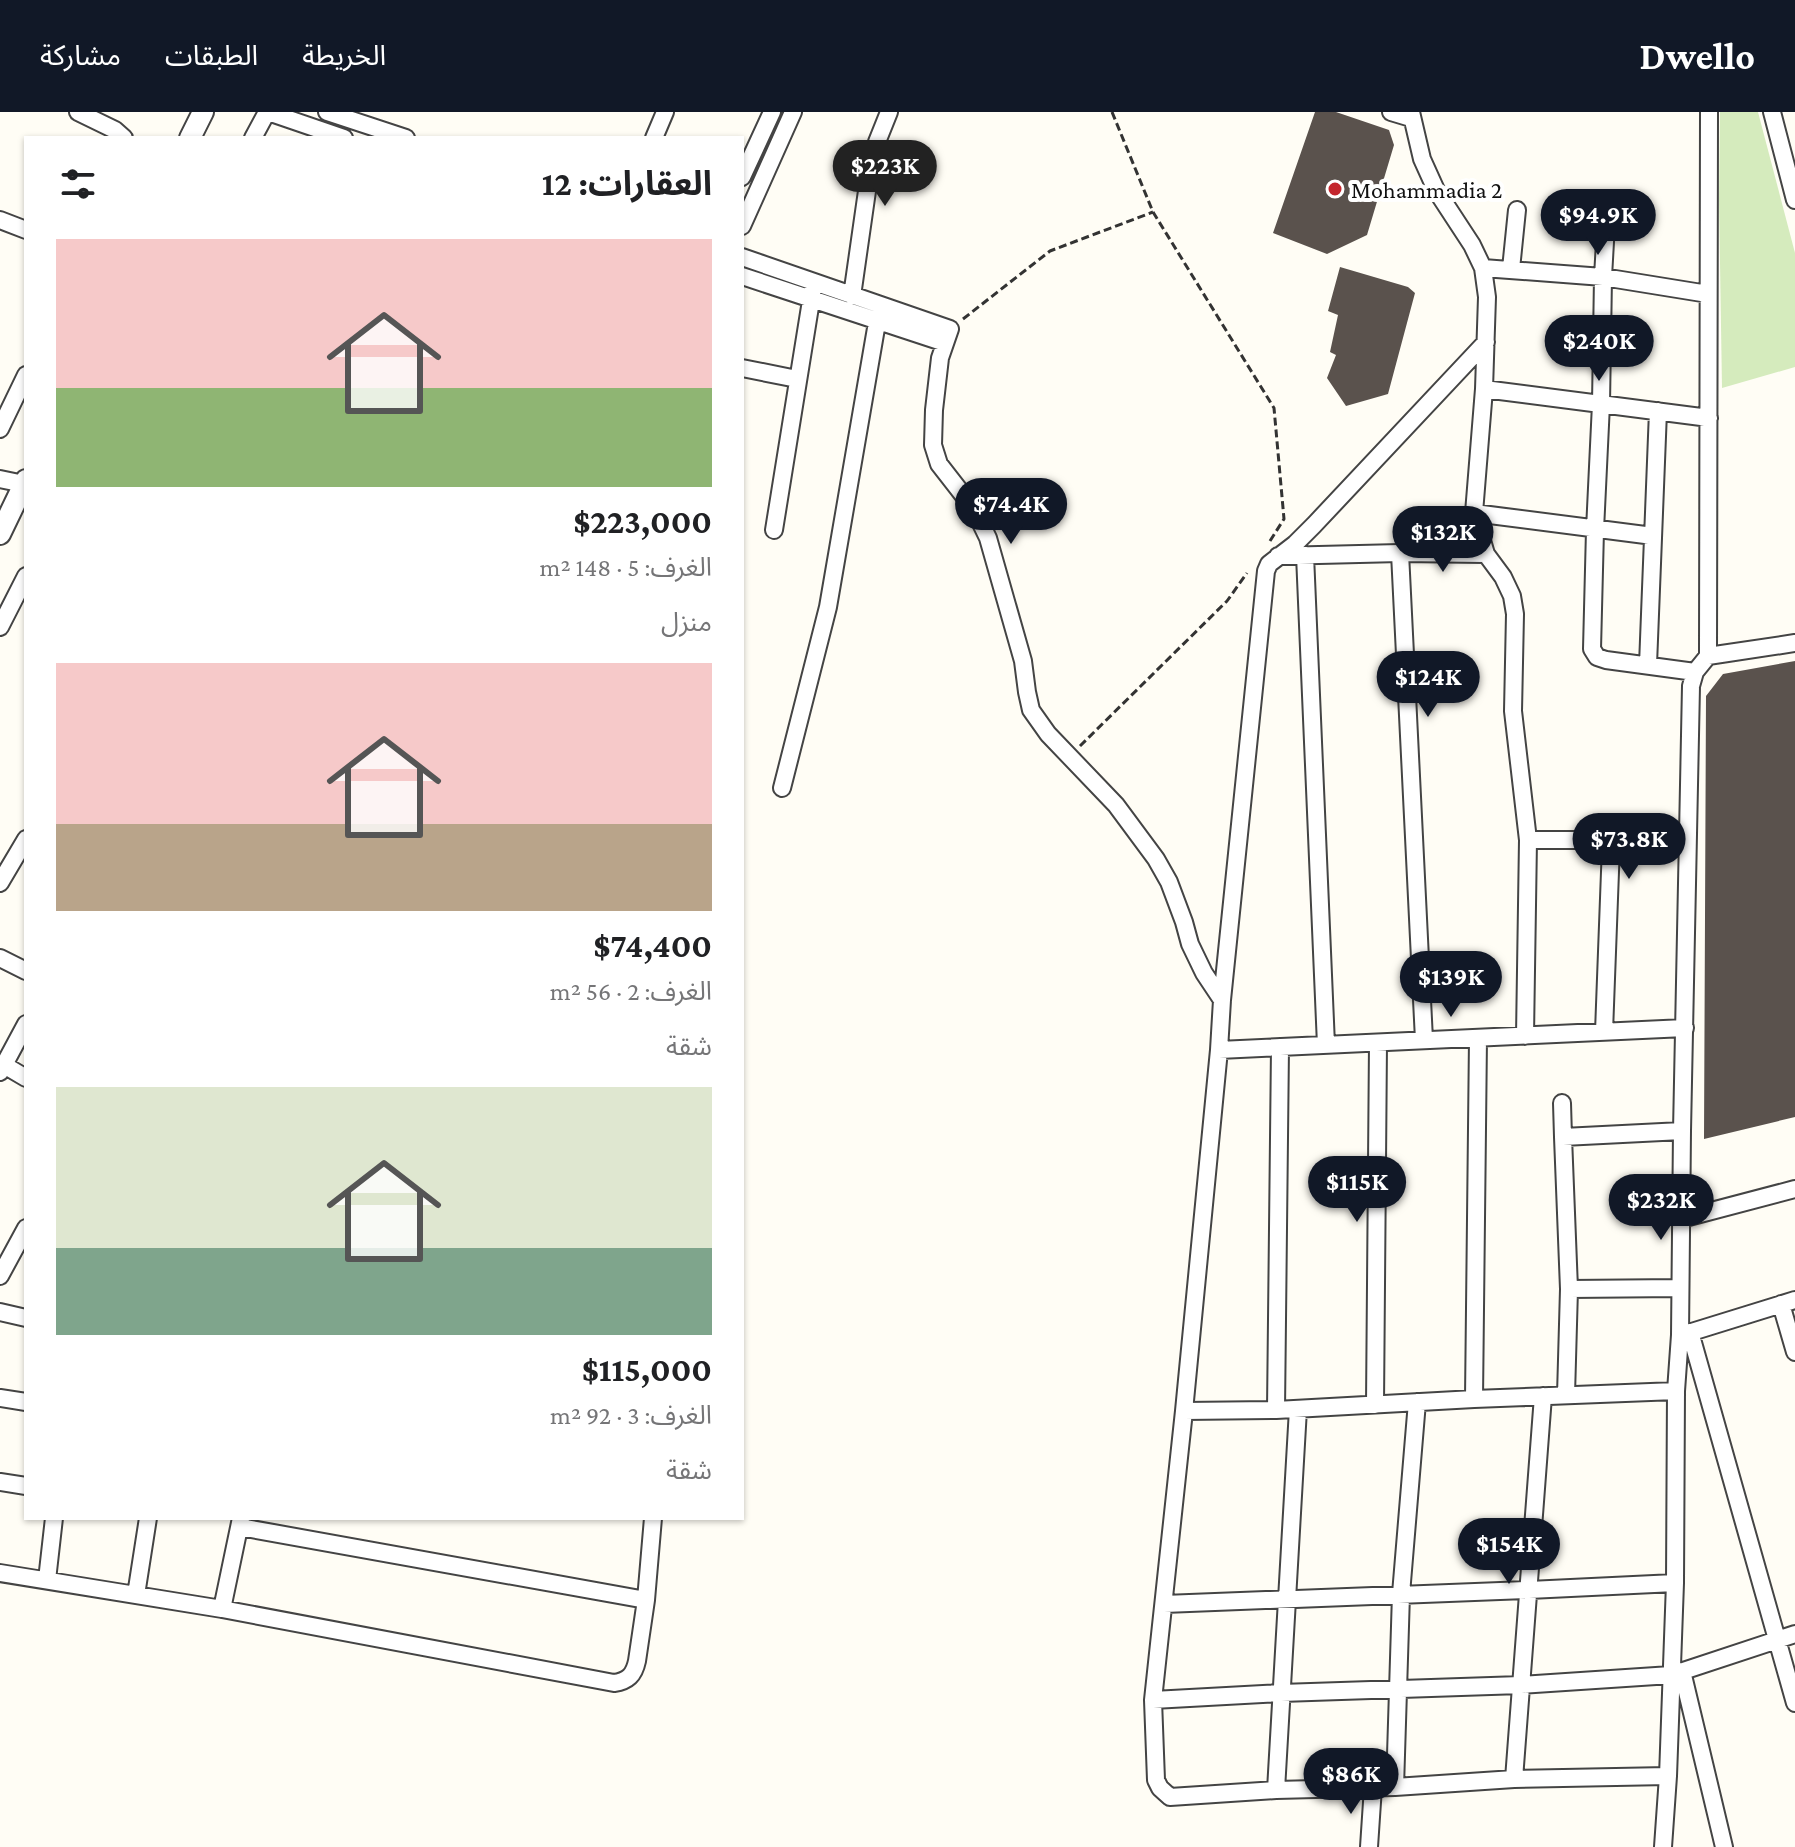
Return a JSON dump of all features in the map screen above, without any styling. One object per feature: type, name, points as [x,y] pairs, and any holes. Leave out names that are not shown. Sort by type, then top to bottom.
[{"type":"street","points":[[78,112],[122,136]]},
{"type":"street","points":[[191,136],[203,112]]},
{"type":"street","points":[[254,136],[268,112],[338,136]]},
{"type":"street","points":[[327,112],[375,133],[383,112]]},
{"type":"street","points":[[655,136],[665,112]]},
{"type":"street","points":[[744,173],[772,112]]},
{"type":"street","points":[[744,222],[793,112]]},
{"type":"street","points":[[852,296],[868,184],[877,142],[889,112]]},
{"type":"street","points":[[1391,112],[1411,115],[1422,159],[1436,190],[1472,245],[1483,268],[1487,297],[1486,342],[1474,513],[1486,554],[1503,577],[1514,605],[1513,711],[1528,840],[1525,1036]]},
{"type":"street","points":[[1709,112],[1708,656],[1695,672],[1691,686],[1680,1288],[1685,1334],[1795,1703]]},
{"type":"street","points":[[1772,112],[1795,200]]},
{"type":"street","points":[[1511,269],[1517,210]]},
{"type":"street","points":[[0,220],[24,229]]},
{"type":"street","points":[[1606,224],[1592,649],[1597,657],[1606,660],[1695,672]]},
{"type":"street","points":[[744,258],[812,290],[948,336],[940,358],[933,445],[939,464],[974,509],[988,538],[1023,661],[1031,710],[1048,734],[1116,805],[1156,859],[1169,882],[1190,944],[1222,1000]]},
{"type":"street","points":[[1483,268],[1603,277],[1708,294]]},
{"type":"street","points":[[744,276],[852,296],[878,313]]},
{"type":"street","points":[[774,530],[812,290]]},
{"type":"street","points":[[782,788],[828,607],[878,313]]},
{"type":"street","points":[[1273,549],[1295,544],[1486,342]]},
{"type":"street","points":[[744,368],[797,379]]},
{"type":"street","points":[[0,429],[24,379]]},
{"type":"street","points":[[1484,389],[1709,418]]},
{"type":"street","points":[[1648,665],[1658,411]]},
{"type":"street","points":[[0,479],[24,482]]},
{"type":"street","points":[[0,534],[24,484]]},
{"type":"street","points":[[1474,513],[1653,536]]},
{"type":"street","points":[[1273,549],[1305,555],[1486,554]]},
{"type":"street","points":[[1273,549],[1266,571],[1153,1700],[1156,1780],[1170,1797],[1514,1779],[1668,1776]]},
{"type":"street","points":[[1400,553],[1424,1040]]},
{"type":"street","points":[[1305,555],[1326,1045]]},
{"type":"street","points":[[0,627],[24,580]]},
{"type":"street","points":[[1708,656],[1795,643]]},
{"type":"street","points":[[1528,840],[1604,840],[1611,845],[1604,1032]]},
{"type":"street","points":[[0,883],[24,842]]},
{"type":"street","points":[[0,958],[24,970]]},
{"type":"street","points":[[24,1028],[2,1068],[24,1077]]},
{"type":"street","points":[[1219,1050],[1685,1028]]},
{"type":"street","points":[[1474,1399],[1478,1038]]},
{"type":"street","points":[[1375,1405],[1378,1043]]},
{"type":"street","points":[[1276,1410],[1280,1047]]},
{"type":"street","points":[[1562,1103],[1569,1289],[1566,1395]]},
{"type":"street","points":[[1563,1137],[1682,1131]]},
{"type":"street","points":[[1681,1219],[1795,1189]]},
{"type":"street","points":[[0,1276],[24,1232]]},
{"type":"street","points":[[1569,1289],[1680,1288]]},
{"type":"street","points":[[1685,1334],[1788,1302],[1795,1352]]},
{"type":"street","points":[[0,1312],[24,1318]]},
{"type":"street","points":[[1663,1847],[1676,1673],[1676,1391],[1685,1334]]},
{"type":"street","points":[[1184,1411],[1276,1410],[1676,1391]]},
{"type":"street","points":[[1514,1779],[1543,1396]]},
{"type":"street","points":[[0,1398],[24,1402]]},
{"type":"street","points":[[1395,1787],[1401,1594],[1417,1402]]},
{"type":"street","points":[[1276,1790],[1298,1409]]},
{"type":"street","points":[[0,1482],[24,1486]]},
{"type":"street","points":[[47,1580],[54,1520]]},
{"type":"street","points":[[136,1595],[148,1520]]},
{"type":"street","points":[[0,1573],[222,1609],[614,1683],[630,1678],[635,1670],[646,1600],[653,1520]]},
{"type":"street","points":[[222,1609],[240,1522],[646,1600]]},
{"type":"street","points":[[1164,1604],[1675,1583]]},
{"type":"street","points":[[1153,1700],[1521,1685],[1676,1673],[1795,1634]]},
{"type":"street","points":[[1676,1673],[1724,1847]]},
{"type":"street","points":[[1369,1847],[1373,1787]]},
{"type":"path","points":[[1112,112],[1153,212],[1274,408],[1284,519],[1273,549]]},
{"type":"path","points":[[948,336],[1050,251],[1153,212]]},
{"type":"path","points":[[1069,757],[1227,601],[1252,566]]},
{"type":"green space","points":[[1720,112],[1758,112],[1795,253],[1795,367],[1722,388],[1719,200]]},
{"type":"building","name":"Mohammadia 2","points":[[1315,112],[1336,112],[1389,130],[1394,145],[1367,235],[1327,254],[1273,233]]},
{"type":"building","points":[[1340,267],[1408,287],[1415,293],[1388,394],[1346,406],[1327,378],[1336,355],[1330,352],[1338,315],[1328,311]]},
{"type":"building","points":[[1795,661],[1795,1117],[1704,1139],[1706,696],[1723,674]]},
{"type":"place","name":"Mohammadia 2","points":[[1335,189]]}]
